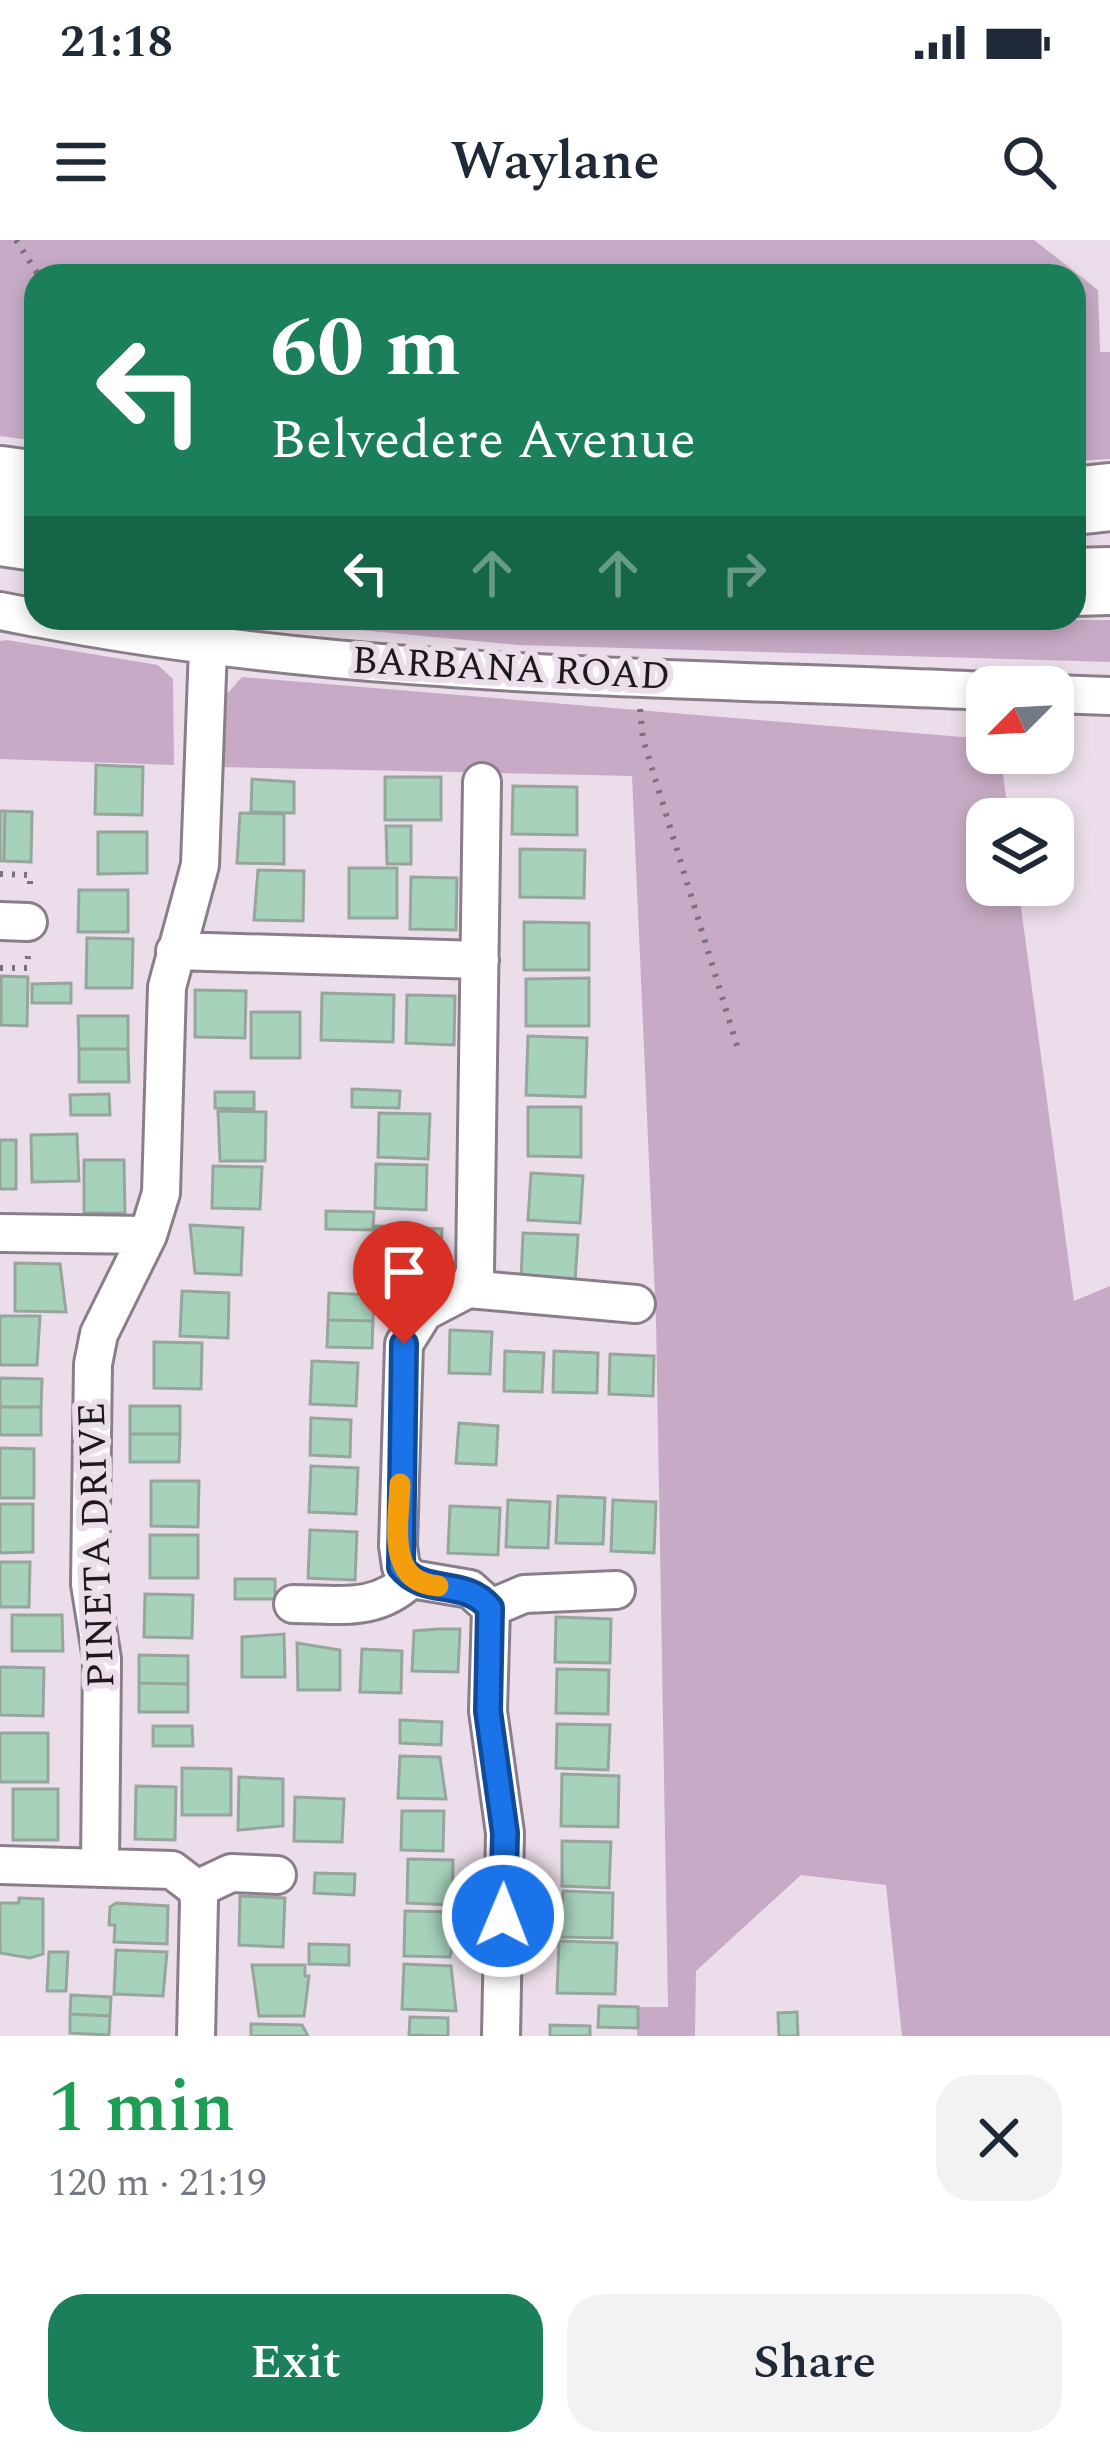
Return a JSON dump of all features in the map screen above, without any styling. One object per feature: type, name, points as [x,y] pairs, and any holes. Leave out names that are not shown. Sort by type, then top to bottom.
[{"type":"street","name":"BARBANA ROAD","points":[[108,630],[208,647],[366,663],[966,690]]},
{"type":"street","name":"PINETA DRIVE","points":[[100,1866],[102,1659],[89,1584],[93,1364],[109,1310],[148,1235],[161,1193],[166,996],[200,865],[208,647]]},
{"type":"street","points":[[1074,695],[1110,696]]},
{"type":"street","points":[[469,1289],[476,1272],[482,782]]},
{"type":"street","points":[[175,951],[480,960]]},
{"type":"street","points":[[0,1233],[148,1235]]},
{"type":"street","points":[[501,2036],[505,1833],[488,1711],[490,1608],[470,1589],[411,1579],[401,1567],[404,1344],[424,1312],[469,1289],[636,1304]]},
{"type":"street","points":[[293,1604],[373,1603],[389,1599],[411,1579]]},
{"type":"street","points":[[490,1608],[524,1594],[616,1590]]},
{"type":"street","points":[[0,1865],[172,1870],[197,1889]]},
{"type":"street","points":[[197,1889],[231,1873],[277,1875]]},
{"type":"street","points":[[196,2036],[197,1889]]},
{"type":"path","points":[[636,675],[643,739],[738,1048]]},
{"type":"shaded area","points":[[0,240],[1034,240],[1065,264],[24,264],[24,439],[0,436]]},
{"type":"shaded area","points":[[1086,281],[1098,290],[1100,352],[1110,352],[1110,459],[1086,460]]},
{"type":"shaded area","points":[[1086,620],[1110,620],[1110,662],[518,645],[359,630],[1086,630]]},
{"type":"shaded area","points":[[0,641],[158,665],[173,679],[174,765],[0,759]]},
{"type":"shaded area","points":[[242,677],[966,737],[966,774],[1003,774],[1006,798],[966,798],[966,906],[1021,906],[1074,1301],[1110,1286],[1110,2036],[902,2036],[886,1885],[801,1875],[696,1971],[695,2036],[637,2036],[638,2007],[668,2007],[656,1320],[632,776],[219,767],[226,695]]},
{"type":"building","points":[[96,765],[143,767],[142,815],[95,814]]},
{"type":"building","points":[[385,777],[441,777],[441,820],[385,820]]},
{"type":"building","points":[[252,779],[294,782],[294,813],[251,812]]},
{"type":"building","points":[[513,786],[577,787],[577,835],[512,834]]},
{"type":"building","points":[[0,811],[5,811],[4,861],[0,861]]},
{"type":"building","points":[[5,811],[32,812],[31,862],[4,861]]},
{"type":"building","points":[[240,813],[284,814],[284,864],[237,863]]},
{"type":"building","points":[[386,826],[411,826],[411,864],[387,864]]},
{"type":"building","points":[[98,832],[147,832],[147,873],[98,874]]},
{"type":"building","points":[[520,849],[585,850],[584,898],[520,897]]},
{"type":"building","points":[[349,868],[397,868],[397,918],[349,918]]},
{"type":"building","points":[[258,870],[304,871],[303,921],[254,920]]},
{"type":"building","points":[[411,877],[457,878],[456,930],[410,929]]},
{"type":"building","points":[[79,890],[128,890],[128,932],[78,932]]},
{"type":"building","points":[[524,922],[589,923],[589,970],[524,970]]},
{"type":"building","points":[[87,938],[133,939],[132,988],[86,988]]},
{"type":"building","points":[[1,976],[28,977],[27,1026],[1,1025]]},
{"type":"building","points":[[589,978],[589,1026],[526,1026],[526,979]]},
{"type":"building","points":[[71,983],[71,1003],[32,1003],[32,984]]},
{"type":"building","points":[[195,990],[246,991],[245,1038],[195,1037]]},
{"type":"building","points":[[322,993],[394,995],[393,1042],[321,1040]]},
{"type":"building","points":[[407,995],[455,996],[454,1045],[406,1043]]},
{"type":"building","points":[[251,1012],[300,1012],[300,1058],[251,1058]]},
{"type":"building","points":[[78,1016],[128,1016],[128,1049],[79,1049]]},
{"type":"building","points":[[528,1036],[587,1038],[585,1097],[526,1095]]},
{"type":"building","points":[[79,1049],[128,1049],[129,1082],[79,1082]]},
{"type":"building","points":[[352,1089],[400,1091],[399,1108],[352,1107]]},
{"type":"building","points":[[215,1092],[254,1092],[254,1109],[215,1108]]},
{"type":"building","points":[[109,1094],[110,1115],[71,1115],[70,1095]]},
{"type":"building","points":[[528,1107],[581,1107],[581,1157],[528,1156]]},
{"type":"building","points":[[218,1111],[266,1112],[265,1161],[220,1161]]},
{"type":"building","points":[[379,1113],[430,1114],[428,1159],[378,1157]]},
{"type":"building","points":[[77,1134],[79,1181],[32,1182],[31,1135]]},
{"type":"building","points":[[0,1140],[16,1140],[16,1189],[0,1189]]},
{"type":"building","points":[[84,1160],[124,1160],[125,1213],[84,1213]]},
{"type":"building","points":[[376,1164],[427,1165],[426,1210],[375,1208]]},
{"type":"building","points":[[213,1166],[262,1167],[260,1209],[212,1208]]},
{"type":"building","points":[[531,1173],[583,1176],[580,1223],[528,1220]]},
{"type":"building","points":[[326,1211],[374,1212],[373,1230],[326,1229]]},
{"type":"building","points":[[190,1225],[243,1228],[241,1275],[195,1273]]},
{"type":"building","points":[[376,1226],[442,1229],[440,1270],[374,1267]]},
{"type":"building","points":[[523,1233],[578,1235],[575,1282],[521,1280]]},
{"type":"building","points":[[15,1263],[60,1264],[66,1312],[15,1311]]},
{"type":"building","points":[[182,1291],[229,1293],[228,1338],[180,1336]]},
{"type":"building","points":[[329,1293],[374,1295],[373,1321],[328,1320]]},
{"type":"building","points":[[0,1316],[40,1316],[37,1365],[0,1365]]},
{"type":"building","points":[[328,1320],[373,1321],[372,1348],[327,1347]]},
{"type":"building","points":[[450,1330],[492,1332],[490,1374],[449,1373]]},
{"type":"building","points":[[154,1342],[202,1343],[201,1389],[154,1388]]},
{"type":"building","points":[[505,1351],[544,1353],[542,1392],[504,1391]]},
{"type":"building","points":[[554,1351],[598,1353],[597,1393],[553,1392]]},
{"type":"building","points":[[610,1354],[654,1356],[653,1396],[609,1394]]},
{"type":"building","points":[[312,1361],[358,1363],[356,1406],[310,1404]]},
{"type":"building","points":[[0,1378],[42,1379],[41,1407],[0,1407]]},
{"type":"building","points":[[130,1406],[180,1406],[180,1434],[130,1434]]},
{"type":"building","points":[[0,1407],[41,1407],[41,1435],[0,1435]]},
{"type":"building","points":[[311,1418],[351,1420],[350,1457],[310,1455]]},
{"type":"building","points":[[459,1423],[498,1426],[496,1465],[456,1463]]},
{"type":"building","points":[[130,1434],[180,1434],[179,1462],[130,1462]]},
{"type":"building","points":[[0,1448],[34,1449],[34,1498],[0,1498]]},
{"type":"building","points":[[311,1466],[358,1468],[356,1514],[309,1512]]},
{"type":"building","points":[[151,1481],[199,1481],[198,1527],[151,1526]]},
{"type":"building","points":[[558,1496],[605,1498],[603,1544],[556,1543]]},
{"type":"building","points":[[508,1500],[550,1502],[548,1548],[506,1547]]},
{"type":"building","points":[[613,1500],[656,1502],[654,1553],[611,1551]]},
{"type":"building","points":[[0,1504],[33,1504],[33,1552],[0,1553]]},
{"type":"building","points":[[450,1506],[500,1508],[498,1555],[448,1553]]},
{"type":"building","points":[[310,1530],[357,1532],[355,1580],[308,1578]]},
{"type":"building","points":[[150,1535],[198,1535],[198,1578],[150,1578]]},
{"type":"building","points":[[0,1562],[30,1562],[29,1607],[0,1607]]},
{"type":"building","points":[[235,1579],[275,1579],[275,1599],[235,1599]]},
{"type":"building","points":[[145,1594],[193,1595],[192,1638],[144,1637]]},
{"type":"building","points":[[12,1615],[62,1615],[63,1651],[12,1651]]},
{"type":"building","points":[[556,1617],[611,1619],[610,1663],[555,1662]]},
{"type":"building","points":[[460,1629],[458,1672],[412,1671],[414,1631]]},
{"type":"building","points":[[284,1634],[285,1677],[242,1677],[242,1637]]},
{"type":"building","points":[[297,1643],[340,1650],[340,1690],[298,1690]]},
{"type":"building","points":[[362,1649],[402,1651],[401,1693],[360,1692]]},
{"type":"building","points":[[139,1655],[188,1656],[188,1684],[139,1683]]},
{"type":"building","points":[[0,1667],[44,1668],[43,1716],[0,1715]]},
{"type":"building","points":[[557,1669],[609,1670],[608,1714],[556,1713]]},
{"type":"building","points":[[139,1683],[188,1684],[188,1712],[139,1712]]},
{"type":"building","points":[[400,1720],[442,1722],[441,1745],[400,1743]]},
{"type":"building","points":[[557,1724],[610,1725],[608,1770],[556,1768]]},
{"type":"building","points":[[153,1726],[192,1726],[193,1746],[153,1746]]},
{"type":"building","points":[[0,1733],[48,1733],[48,1782],[0,1782]]},
{"type":"building","points":[[400,1756],[440,1757],[446,1799],[398,1798]]},
{"type":"building","points":[[182,1768],[231,1769],[231,1815],[182,1815]]},
{"type":"building","points":[[562,1774],[619,1776],[618,1827],[561,1826]]},
{"type":"building","points":[[239,1777],[283,1779],[283,1826],[238,1830]]},
{"type":"building","points":[[136,1786],[176,1787],[175,1840],[135,1839]]},
{"type":"building","points":[[13,1789],[58,1789],[58,1840],[13,1840]]},
{"type":"building","points":[[295,1797],[344,1799],[342,1842],[294,1841]]},
{"type":"building","points":[[402,1811],[444,1811],[443,1851],[401,1850]]},
{"type":"building","points":[[562,1841],[611,1842],[609,1888],[562,1886]]},
{"type":"building","points":[[408,1859],[453,1860],[452,1905],[407,1903]]},
{"type":"building","points":[[315,1873],[355,1874],[354,1895],[314,1893]]},
{"type":"building","points":[[563,1891],[613,1893],[612,1938],[561,1937]]},
{"type":"building","points":[[240,1896],[285,1898],[283,1947],[239,1945]]},
{"type":"building","points":[[19,1898],[43,1899],[43,1954],[30,1958],[0,1953],[0,1903],[19,1903]]},
{"type":"building","points":[[116,1903],[168,1906],[167,1944],[114,1942],[115,1925],[109,1925],[110,1907]]},
{"type":"building","points":[[405,1911],[459,1912],[450,1957],[404,1956]]},
{"type":"building","points":[[559,1941],[617,1943],[615,1994],[557,1993]]},
{"type":"building","points":[[309,1944],[349,1945],[349,1965],[309,1964]]},
{"type":"building","points":[[116,1950],[167,1952],[163,1996],[114,1994]]},
{"type":"building","points":[[49,1952],[68,1952],[66,1991],[47,1991]]},
{"type":"building","points":[[404,1964],[451,1966],[456,2011],[402,2009]]},
{"type":"building","points":[[252,1965],[305,1965],[305,1976],[309,1976],[304,2016],[259,2016]]},
{"type":"building","points":[[71,1995],[111,1997],[110,2016],[70,2014]]},
{"type":"building","points":[[599,2006],[638,2007],[638,2028],[598,2027]]},
{"type":"building","points":[[797,2012],[798,2036],[779,2036],[778,2013]]},
{"type":"building","points":[[70,2014],[110,2016],[109,2035],[70,2033]]},
{"type":"building","points":[[410,2017],[448,2018],[448,2036],[409,2035]]},
{"type":"building","points":[[251,2024],[302,2025],[308,2036],[251,2036]]},
{"type":"building","points":[[550,2025],[590,2026],[590,2036],[550,2036]]},
{"type":"slow traffic","points":[[400,1484],[401,1567],[422,1585],[438,1586]]},
{"type":"route","points":[[404,1344],[401,1567],[422,1585],[470,1589],[490,1608],[488,1711],[505,1833],[503,1916]]}]
